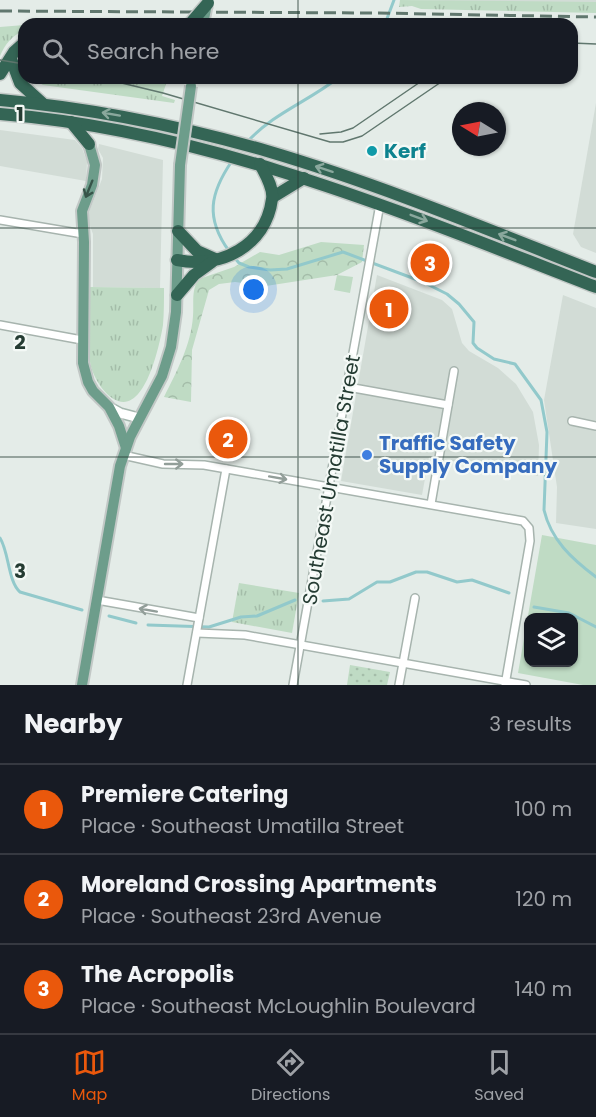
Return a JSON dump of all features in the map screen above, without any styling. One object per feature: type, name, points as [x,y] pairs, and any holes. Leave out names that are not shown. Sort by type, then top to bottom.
[{"type":"highway","points":[[194,18],[208,1]]},
{"type":"highway","points":[[0,74],[18,47]]},
{"type":"highway","points":[[11,59],[18,78]]},
{"type":"highway","points":[[21,84],[42,104]]},
{"type":"highway","points":[[0,100],[42,104],[137,119],[232,141],[379,188],[596,272]]},
{"type":"highway","points":[[0,114],[71,122],[147,135],[223,153],[380,204],[596,287]]},
{"type":"highway","points":[[71,122],[89,144]]},
{"type":"highway","points":[[177,260],[197,263],[216,259],[236,253],[253,240],[263,225],[273,197],[260,164]]},
{"type":"highway","points":[[273,197],[304,178]]},
{"type":"highway","points":[[178,231],[197,251],[216,259]]},
{"type":"highway","points":[[177,295],[194,275],[216,259]]},
{"type":"main road","points":[[204,18],[208,1]]},
{"type":"main road","points":[[82,685],[124,452],[167,361],[174,328],[180,165],[190,84]]},
{"type":"main road","points":[[89,144],[93,155],[94,176],[83,205],[81,223],[83,234],[83,363],[88,382],[99,398],[109,407],[120,428],[124,452]]},
{"type":"street","name":"Southeast Umatilla Street","points":[[293,685],[380,204]]},
{"type":"street","points":[[0,220],[83,234]]},
{"type":"street","points":[[0,325],[82,340]]},
{"type":"street","points":[[431,504],[454,371]]},
{"type":"street","points":[[348,387],[448,405]]},
{"type":"street","points":[[109,407],[139,418]]},
{"type":"street","points":[[572,421],[596,426]]},
{"type":"street","points":[[124,452],[163,464],[204,465],[519,519],[525,522],[529,528],[530,541],[505,683]]},
{"type":"street","points":[[188,685],[226,469]]},
{"type":"street","points":[[399,685],[415,598]]},
{"type":"street","points":[[97,600],[199,621]]},
{"type":"street","points":[[197,633],[245,635],[526,685]]},
{"type":"shaded area","points":[[410,0],[596,0],[596,5]]},
{"type":"shaded area","points":[[596,103],[596,253],[581,247],[573,234]]},
{"type":"shaded area","points":[[0,130],[75,140],[82,148],[87,162],[86,181],[0,166]]},
{"type":"shaded area","points":[[99,144],[163,160],[160,288],[93,287],[93,234],[89,223],[89,212],[102,179],[103,158],[98,149]]},
{"type":"shaded area","points":[[377,275],[442,300],[452,309],[462,343],[469,351],[498,368],[516,384],[533,412],[539,445],[538,476],[429,457],[422,495],[341,481]]},
{"type":"shaded area","points":[[563,295],[596,308],[596,529],[556,523],[557,487],[544,400]]},
{"type":"green space","points":[[400,0],[596,2],[596,13],[421,9],[412,6],[399,7]]},
{"type":"green space","points":[[18,26],[18,34],[9,41],[0,56],[0,27]]},
{"type":"green space","points":[[41,84],[166,84],[162,96],[175,100],[174,103]]},
{"type":"green space","points":[[321,242],[364,245],[362,262],[337,275],[266,286],[235,282],[219,284],[209,290],[192,350],[191,402],[164,397],[183,358],[192,327],[194,292],[199,279],[234,267],[260,252],[279,255]]},
{"type":"green space","points":[[337,275],[353,277],[350,293],[334,290]]},
{"type":"green space","points":[[90,287],[164,288],[163,325],[155,360],[144,386],[136,396],[128,401],[118,401],[109,396],[99,384],[92,370],[88,340]]},
{"type":"green space","points":[[542,535],[596,545],[596,685],[583,685],[518,673],[524,638],[524,667],[578,667],[578,613],[528,613]]},
{"type":"green space","points":[[239,583],[299,593],[292,633],[232,622]]},
{"type":"green space","points":[[350,665],[390,672],[387,685],[347,685]]},
{"type":"waterway","points":[[387,18],[394,0]]},
{"type":"waterway","points":[[247,142],[279,115],[329,84]]},
{"type":"waterway","points":[[229,251],[216,228],[213,206],[219,184],[232,161]]},
{"type":"waterway","points":[[233,256],[239,263],[249,267],[270,270],[287,269],[343,252],[423,282],[447,294],[459,304],[474,322],[473,343],[477,348],[494,359],[515,364],[541,400],[547,432],[544,510],[547,521],[557,540],[596,577]]},
{"type":"waterway","points":[[0,538],[13,581],[20,592],[82,610]]},
{"type":"waterway","points":[[323,601],[349,599],[377,582],[390,582],[416,572],[427,572],[457,582],[472,580],[509,593]]},
{"type":"waterway","points":[[148,625],[209,627],[241,617],[257,616],[295,600]]},
{"type":"waterway","points":[[534,607],[569,613],[596,627]]},
{"type":"waterway","points":[[109,616],[136,623]]},
{"type":"tram line","points":[[578,43],[596,44]]},
{"type":"tram line","points":[[0,60],[18,63]]},
{"type":"tram line","points":[[126,84],[330,142],[343,142],[362,136],[438,84]]},
{"type":"tram line","points":[[320,134],[353,128],[417,84]]},
{"type":"railway","points":[[0,11],[596,17]]},
{"type":"place","name":"Kerf","points":[[372,151]]},
{"type":"place","name":"The Acropolis","points":[[430,263]]},
{"type":"place","name":"Premiere Catering","points":[[389,309]]},
{"type":"place","name":"Moreland Crossing Apartments","points":[[228,439]]},
{"type":"place","name":"Traffic Safety Supply Company","points":[[367,455]]}]
